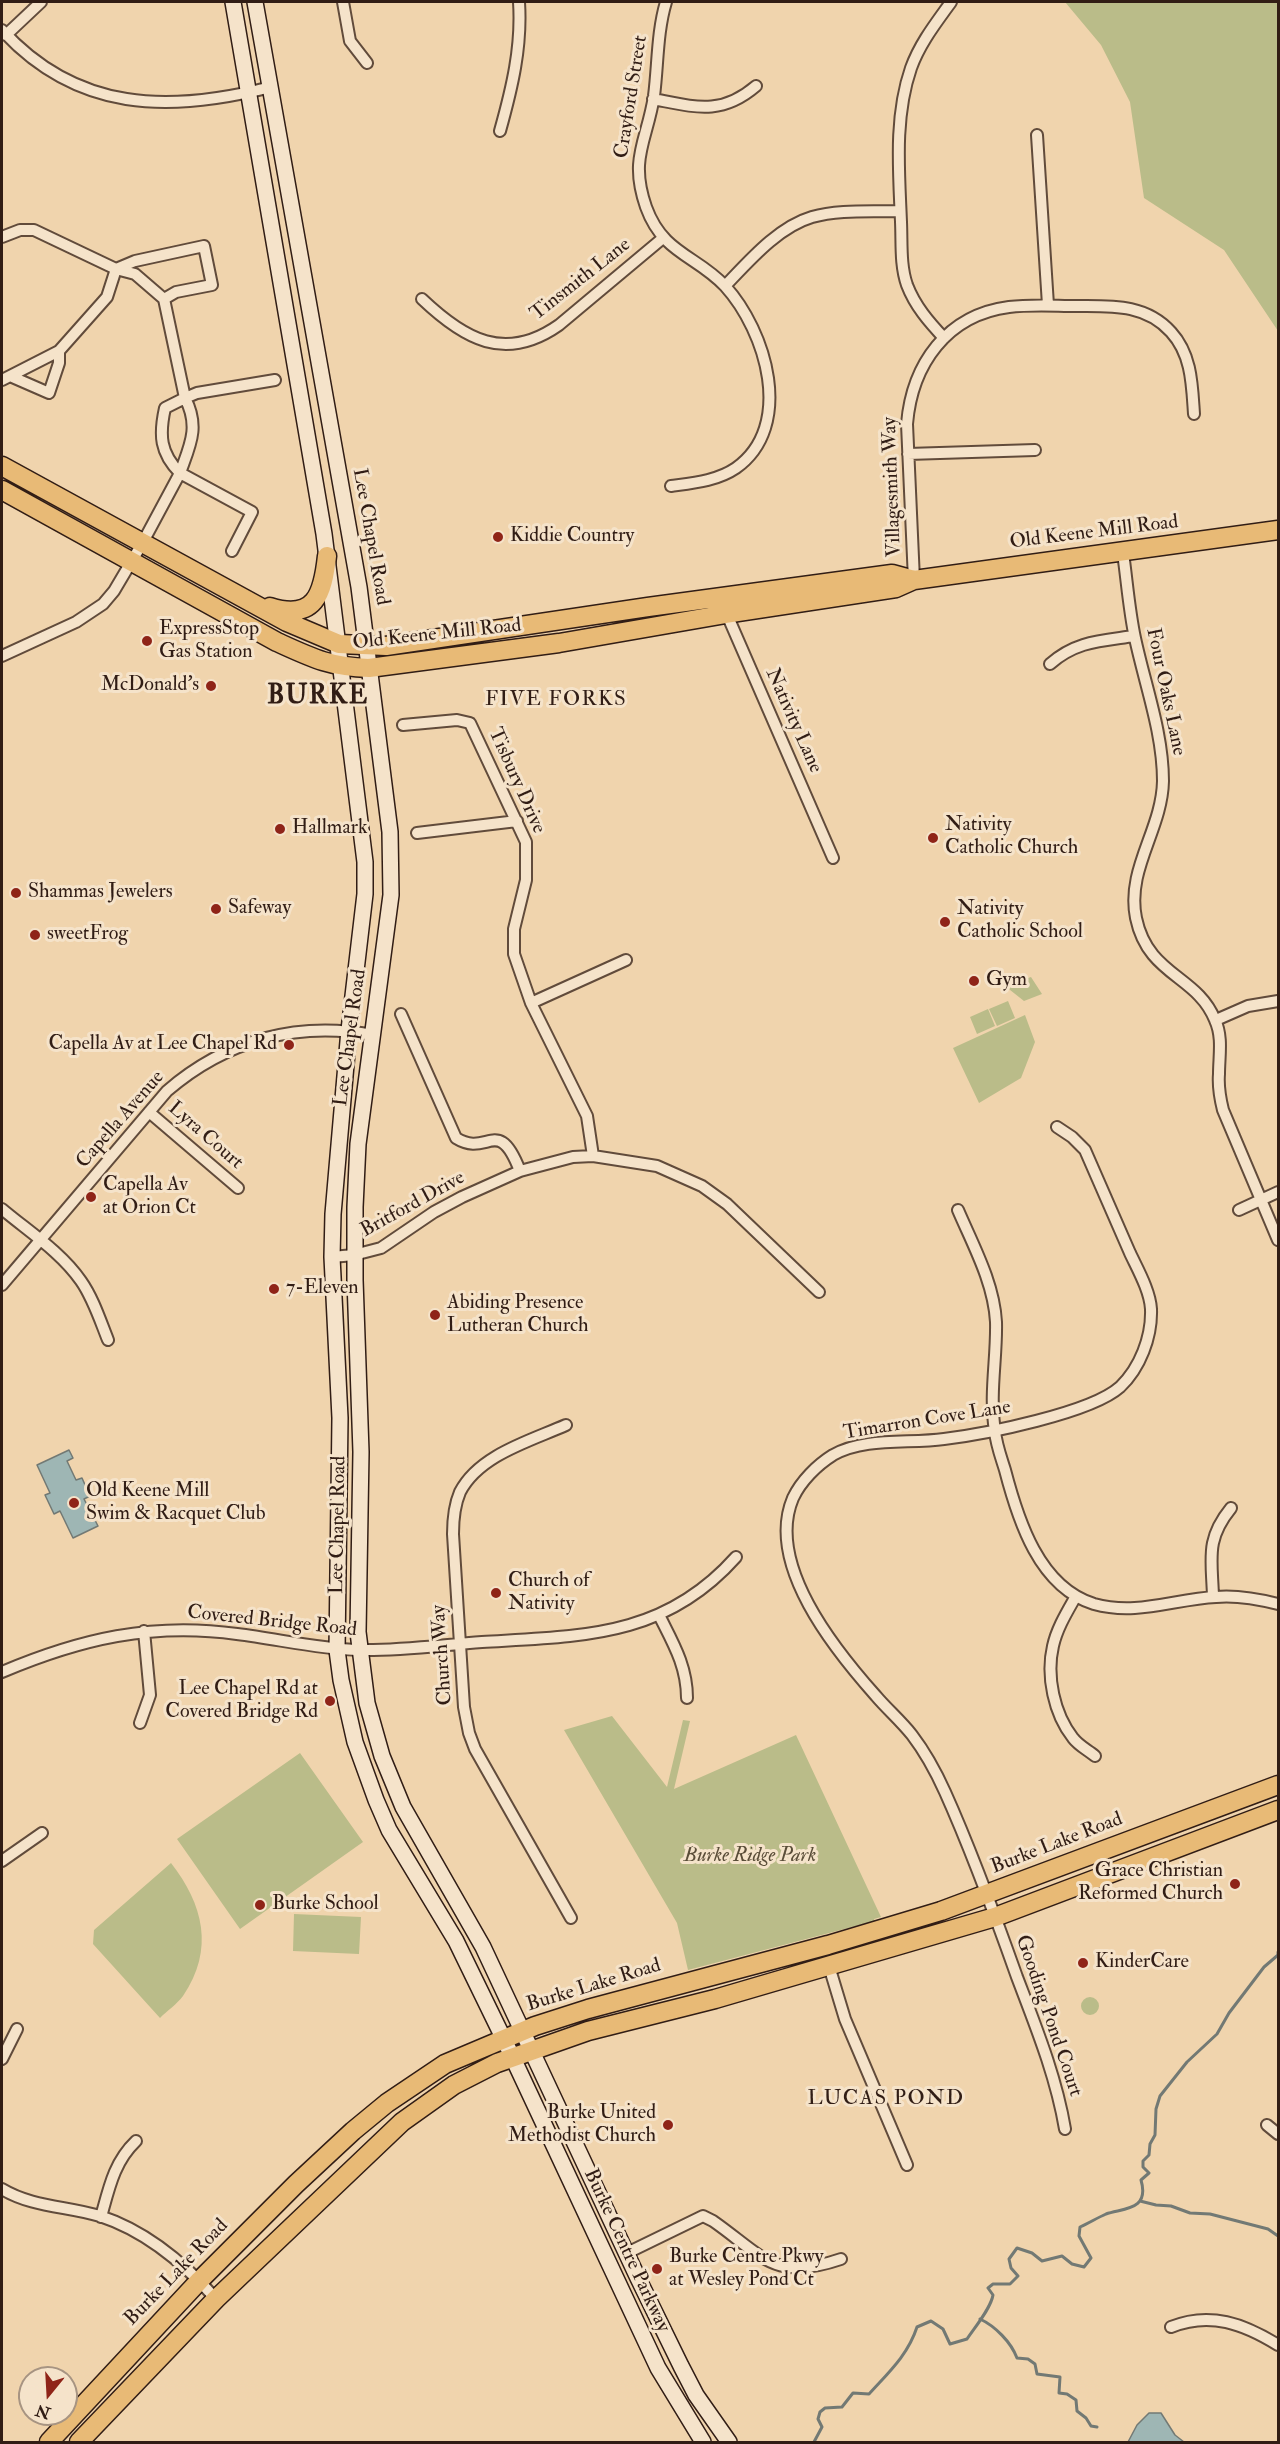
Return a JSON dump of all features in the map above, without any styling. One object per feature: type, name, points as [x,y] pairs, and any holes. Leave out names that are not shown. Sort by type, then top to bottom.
[{"type":"main road","name":"Lee Chapel Road","points":[[233,2],[327,556],[365,862],[363,918],[349,1030],[334,1185],[332,1257],[340,1418],[337,1650],[348,1714],[376,1800],[407,1862],[456,1941],[504,2039]]},
{"type":"main road","name":"Lee Chapel Road","points":[[255,2],[368,646],[390,832],[392,876],[388,928],[358,1144],[354,1255],[362,1452],[359,1650],[367,1703],[382,1756],[393,1784],[415,1831],[483,1947],[532,2051]]},
{"type":"main road","name":"Old Keene Mill Road","points":[[2,466],[317,637],[339,644],[368,646],[386,646],[648,607],[724,606],[896,588],[914,580],[1278,530]]},
{"type":"main road","name":"Old Keene Mill Road","points":[[2,490],[277,642],[318,661],[342,668],[369,668],[559,644],[724,606]]},
{"type":"main road","points":[[248,600],[282,611],[304,609],[320,595],[327,556]]},
{"type":"main road","name":"Burke Lake Road","points":[[78,2412],[200,2280],[297,2184],[353,2131],[387,2103],[445,2064],[523,2031],[588,2009],[828,1945],[941,1911],[1278,1785]]},
{"type":"main road","points":[[83,2441],[216,2299],[412,2113],[454,2085],[512,2056],[588,2031],[707,2001],[995,1917],[1278,1810]]},
{"type":"main road","name":"Burke Centre Parkway","points":[[504,2039],[658,2368],[703,2442]]},
{"type":"main road","name":"Burke Centre Parkway","points":[[532,2051],[691,2385],[729,2442]]},
{"type":"main road","name":"Burke Lake Road","points":[[49,2442],[65,2426]]},
{"type":"street","points":[[41,2],[4,32],[26,54],[65,81],[111,98],[168,104],[250,93],[271,87]]},
{"type":"street","points":[[342,2],[350,41],[367,63]]},
{"type":"street","points":[[500,131],[518,52],[519,2]]},
{"type":"street","name":"Crayford Street","points":[[666,2],[660,33],[653,99],[641,144],[639,176],[647,210],[663,238],[725,286],[751,324],[761,350],[770,400],[767,425],[755,450],[734,470],[712,479],[671,486]]},
{"type":"street","points":[[944,338],[920,310],[907,284],[902,262],[899,126],[903,97],[918,52],[928,33],[951,2]]},
{"type":"street","points":[[653,99],[693,106],[719,107],[742,98],[756,86]]},
{"type":"street","points":[[1037,135],[1048,305]]},
{"type":"street","points":[[725,286],[777,236],[799,222],[827,214],[900,211]]},
{"type":"street","points":[[2,237],[20,230],[34,230],[116,268],[135,274],[164,299],[185,398],[193,414],[194,429],[180,473],[114,591],[96,610],[76,622],[2,656]]},
{"type":"street","name":"Tinsmith Lane","points":[[422,300],[452,327],[471,337],[499,343],[527,341],[559,326],[663,238]]},
{"type":"street","points":[[116,268],[135,261],[204,246],[212,285],[176,292],[164,299]]},
{"type":"street","points":[[5,378],[59,351],[107,297],[116,268]]},
{"type":"street","name":"Villagesmith Way","points":[[914,580],[907,424],[912,391],[921,368],[944,338],[963,323],[990,311],[1008,307],[1048,305],[1126,307],[1145,313],[1160,322],[1175,337],[1186,358],[1191,375],[1194,414]]},
{"type":"street","points":[[5,378],[49,393],[59,363],[59,351]]},
{"type":"street","points":[[232,551],[252,512],[180,473],[168,461],[162,449],[165,408],[196,393],[275,380]]},
{"type":"street","points":[[908,454],[1035,450]]},
{"type":"street","name":"Four Oaks Lane","points":[[1123,552],[1134,636],[1160,744],[1163,767],[1162,799],[1136,877],[1134,900],[1137,922],[1144,941],[1155,959],[1201,998],[1216,1020]]},
{"type":"street","name":"Nativity Lane","points":[[724,606],[833,858]]},
{"type":"street","points":[[1050,664],[1063,652],[1075,646],[1134,636]]},
{"type":"street","name":"Tisbury Drive","points":[[403,725],[457,720],[470,723],[517,821],[526,842],[526,880],[514,929],[514,954],[531,1003],[587,1116],[593,1156]]},
{"type":"street","points":[[417,833],[517,821]]},
{"type":"street","points":[[531,1003],[626,960]]},
{"type":"street","points":[[1278,1001],[1248,1006],[1216,1020],[1220,1051],[1219,1091],[1223,1110],[1278,1240]]},
{"type":"street","points":[[401,1014],[456,1138],[473,1144],[496,1139],[506,1144],[512,1150],[520,1171]]},
{"type":"street","name":"Capella Avenue","points":[[2,1285],[167,1091],[186,1074],[210,1058],[237,1046],[284,1034],[317,1030],[349,1030],[373,1035]]},
{"type":"street","name":"Lyra Court","points":[[149,1112],[238,1188]]},
{"type":"street","name":"Timarron Cove Lane","points":[[995,1917],[945,1793],[929,1761],[912,1734],[875,1696],[838,1651],[809,1605],[788,1558],[786,1527],[794,1497],[812,1471],[835,1454],[864,1445],[943,1439],[994,1431],[1099,1401],[1121,1386],[1138,1363],[1150,1334],[1151,1306],[1141,1277],[1085,1150],[1057,1127]]},
{"type":"street","name":"Britford Drive","points":[[332,1257],[354,1255],[381,1248],[434,1212],[520,1171],[573,1157],[593,1156],[657,1166],[702,1186],[727,1204],[819,1292]]},
{"type":"street","points":[[1239,1210],[1278,1192]]},
{"type":"street","points":[[2,1209],[65,1262],[80,1280],[108,1340]]},
{"type":"street","points":[[958,1210],[986,1275],[996,1321],[992,1381],[994,1431],[1017,1514],[1049,1573],[1060,1585],[1076,1596],[1110,1608],[1134,1609],[1236,1596],[1278,1604]]},
{"type":"street","name":"Church Way","points":[[566,1425],[491,1460],[469,1479],[460,1493],[454,1511],[453,1534],[464,1707],[469,1733],[475,1749],[571,1918]]},
{"type":"street","points":[[1214,1597],[1212,1542],[1217,1527],[1230,1508]]},
{"type":"street","name":"Covered Bridge Road","points":[[2,1672],[56,1650],[99,1638],[144,1631],[211,1631],[337,1650],[588,1635],[634,1625],[659,1615],[698,1593],[720,1575],[736,1557]]},
{"type":"street","points":[[1076,1596],[1053,1645],[1051,1677],[1054,1697],[1068,1731],[1079,1744],[1095,1756]]},
{"type":"street","points":[[659,1615],[681,1659],[687,1680],[687,1698]]},
{"type":"street","points":[[140,1723],[150,1695],[144,1631]]},
{"type":"street","points":[[2,1861],[42,1833]]},
{"type":"street","name":"Gooding Pond Court","points":[[995,1917],[1056,2083],[1065,2129]]},
{"type":"street","points":[[829,1966],[845,2019],[907,2165]]},
{"type":"street","points":[[2,2059],[17,2029]]},
{"type":"street","points":[[1267,2125],[1278,2134]]},
{"type":"street","points":[[101,2217],[115,2169],[124,2153],[136,2141]]},
{"type":"street","points":[[2,2189],[23,2200],[101,2217],[140,2234],[200,2280],[216,2299]]},
{"type":"street","points":[[627,2253],[703,2216],[769,2262],[788,2269],[826,2264],[841,2259]]},
{"type":"street","points":[[1171,2328],[1188,2320],[1206,2319],[1247,2329],[1278,2345]]},
{"type":"street","points":[[69,2426],[83,2441]]},
{"type":"green space","points":[[1065,2],[1278,2],[1278,331],[1224,250],[1144,198],[1130,102],[1101,45]]},
{"type":"green space","points":[[1031,977],[1042,994],[1024,1001],[1005,986]]},
{"type":"green space","points":[[1008,1001],[1015,1018],[997,1026],[989,1009]]},
{"type":"green space","points":[[988,1009],[995,1026],[977,1034],[970,1017]]},
{"type":"green space","points":[[1025,1015],[1035,1042],[1021,1078],[979,1103],[953,1048]]},
{"type":"green space","name":"Burke Ridge Park","points":[[612,1716],[667,1787],[683,1720],[690,1721],[674,1789],[796,1735],[881,1917],[874,1919],[875,1921],[688,1970],[677,1923],[564,1730]]},
{"type":"green space","points":[[300,1753],[363,1842],[240,1929],[177,1839]]},
{"type":"green space","points":[[171,1863],[191,1894],[201,1927],[202,1944],[193,1978],[183,1996],[160,2018],[93,1944],[94,1930]]},
{"type":"green space","points":[[294,1914],[361,1917],[359,1954],[293,1951]]},
{"type":"green space","points":[[1086,1997],[1094,1997],[1099,2002],[1097,2013],[1086,2015],[1081,2010],[1081,2002]]},
{"type":"water","points":[[69,1450],[73,1458],[67,1461],[76,1480],[82,1478],[90,1496],[84,1499],[98,1526],[73,1538],[60,1511],[54,1514],[45,1495],[50,1493],[37,1465]]},
{"type":"water","points":[[1149,2413],[1161,2413],[1175,2435],[1184,2442],[1128,2442],[1137,2425]]},
{"type":"waterway","points":[[814,2442],[822,2427],[818,2419],[820,2412],[825,2408],[842,2407],[853,2393],[869,2394],[903,2355],[917,2327],[931,2321],[943,2329],[950,2344],[967,2339],[992,2300],[993,2295],[988,2288],[993,2284],[1010,2284],[1018,2276],[1011,2268],[1009,2259],[1017,2248],[1032,2253],[1042,2261],[1062,2256],[1072,2264],[1084,2267],[1091,2258],[1079,2236],[1080,2227],[1106,2214],[1127,2209],[1142,2198],[1141,2180],[1149,2173],[1143,2167],[1143,2161],[1149,2155],[1150,2144],[1155,2135],[1156,2109],[1160,2096],[1187,2062],[1217,2034],[1229,2013],[1264,1967],[1278,1955],[1278,1952]]},
{"type":"waterway","points":[[1140,2201],[1171,2206],[1190,2213],[1210,2214],[1268,2229],[1278,2236]]},
{"type":"waterway","points":[[980,2319],[1002,2335],[1017,2358],[1028,2359],[1035,2364],[1037,2374],[1060,2377],[1059,2393],[1067,2394],[1076,2400],[1077,2411],[1086,2418],[1091,2426],[1097,2427]]},
{"type":"place","name":"Kiddie Country","points":[[498,537]]},
{"type":"place","name":"ExpressStop Gas Station","points":[[147,641]]},
{"type":"place","name":"McDonald's","points":[[211,686]]},
{"type":"place","name":"Hallmark","points":[[280,829]]},
{"type":"place","name":"Nativity Catholic Church","points":[[933,838]]},
{"type":"place","name":"Shammas Jewelers","points":[[16,893]]},
{"type":"place","name":"Safeway","points":[[216,909]]},
{"type":"place","name":"Nativity Catholic School","points":[[945,922]]},
{"type":"place","name":"sweetFrog","points":[[35,935]]},
{"type":"place","name":"Gym","points":[[974,981]]},
{"type":"place","name":"Capella Av at Lee Chapel Rd","points":[[289,1045]]},
{"type":"place","name":"Capella Av at Orion Ct","points":[[91,1197]]},
{"type":"place","name":"7-Eleven","points":[[274,1289]]},
{"type":"place","name":"Abiding Presence Lutheran Church","points":[[435,1315]]},
{"type":"place","name":"Old Keene Mill Swim & Racquet Club","points":[[74,1503]]},
{"type":"place","name":"Church of Nativity","points":[[496,1593]]},
{"type":"place","name":"Lee Chapel Rd at Covered Bridge Rd","points":[[330,1701]]},
{"type":"place","name":"Grace Christian Reformed Church","points":[[1235,1884]]},
{"type":"place","name":"Burke School","points":[[260,1905]]},
{"type":"place","name":"KinderCare","points":[[1083,1963]]},
{"type":"place","name":"Burke United Methodist Church","points":[[668,2125]]},
{"type":"place","name":"Burke Centre Pkwy at Wesley Pond Ct","points":[[657,2269]]},
{"type":"district","name":"BURKE","points":[[318,697]]},
{"type":"district","name":"FIVE FORKS","points":[[556,700]]},
{"type":"district","name":"LUCAS POND","points":[[886,2099]]}]
